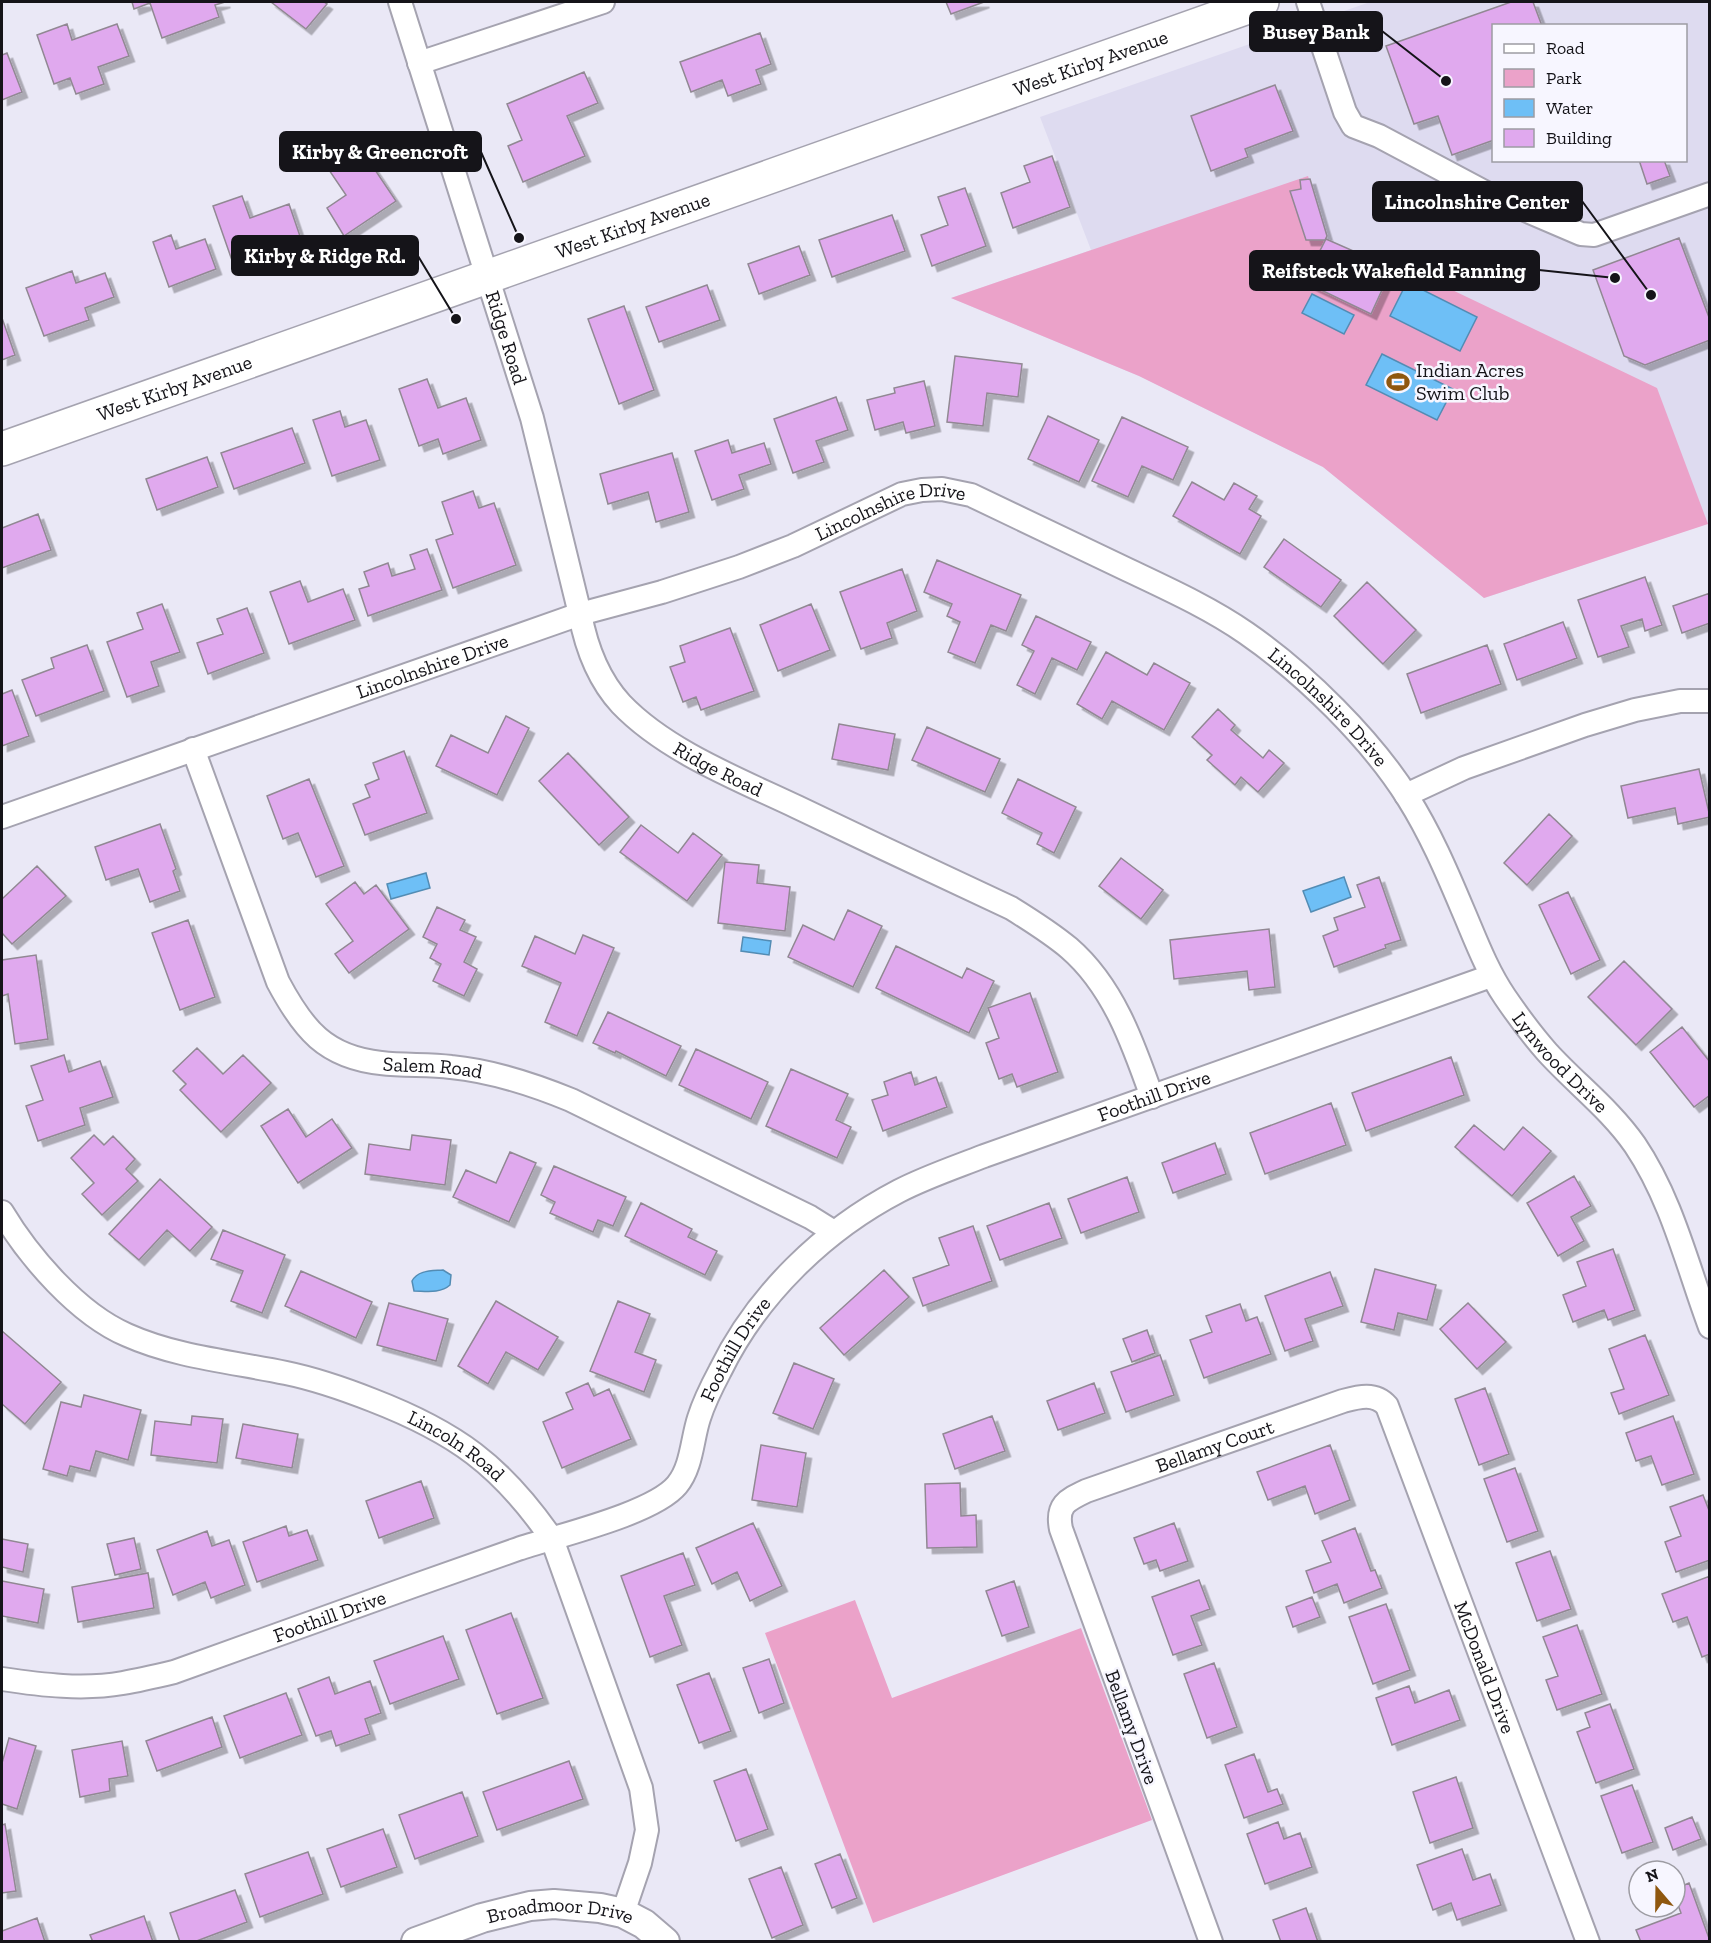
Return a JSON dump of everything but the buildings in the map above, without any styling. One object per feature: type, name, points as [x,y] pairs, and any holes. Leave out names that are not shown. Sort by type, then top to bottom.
[{"type":"main road","name":"West Kirby Avenue","points":[[2,449],[1262,2]]},
{"type":"street","name":"Ridge Road","points":[[400,2],[532,418],[584,638],[603,680],[619,702],[659,736],[739,780],[1011,908],[1071,949],[1092,972],[1117,1009],[1137,1054],[1152,1097]]},
{"type":"street","points":[[419,63],[603,2]]},
{"type":"street","points":[[1308,2],[1345,112],[1353,126],[1379,136],[1488,194],[1570,231],[1593,235],[1710,194]]},
{"type":"street","name":"Lincolnshire Drive","points":[[2,817],[580,614],[662,592],[739,567],[793,546],[902,494],[942,489],[971,495],[1182,596],[1245,632],[1292,668],[1333,707],[1383,763],[1407,795]]},
{"type":"street","points":[[1407,795],[1464,768],[1595,722],[1635,710],[1680,701],[1710,701]]},
{"type":"street","name":"Salem Road","points":[[193,749],[278,982],[293,1011],[309,1032],[328,1046],[354,1058],[381,1063],[451,1066],[532,1084],[571,1100],[810,1217],[834,1233]]},
{"type":"street","name":"Lynwood Drive","points":[[1407,795],[1433,843],[1491,976],[1522,1021],[1548,1053],[1612,1116],[1634,1144],[1654,1177],[1671,1211],[1710,1327]]},
{"type":"street","name":"Foothill Drive","points":[[2,1679],[42,1685],[84,1686],[122,1683],[174,1672],[520,1549],[633,1512],[663,1496],[677,1485],[687,1467],[699,1417],[720,1370],[744,1330],[774,1290],[834,1233],[872,1206],[902,1189],[984,1156],[1491,976]]},
{"type":"street","name":"Lincoln Road","points":[[2,1212],[35,1258],[70,1295],[100,1321],[126,1335],[165,1349],[289,1374],[350,1391],[414,1416],[445,1433],[474,1453],[507,1482],[533,1512],[552,1539],[641,1788],[647,1830],[640,1863],[623,1913]]},
{"type":"street","name":"Bellamy Court","points":[[1060,1512],[1063,1505],[1070,1499],[1086,1491],[1343,1401],[1364,1396],[1377,1398]]},
{"type":"street","name":"McDonald Drive","points":[[1377,1398],[1387,1406],[1418,1485],[1588,1941]]},
{"type":"street","name":"Bellamy Drive","points":[[1060,1512],[1061,1529],[1211,1941]]},
{"type":"street","name":"Broadmoor Drive","points":[[416,1941],[482,1918],[531,1906],[554,1904],[600,1908],[623,1913],[644,1924],[665,1941]]},
{"type":"shaded area","points":[[1370,2],[1709,2],[1709,523],[1484,598],[1323,467],[1139,376],[951,298],[1091,250],[1040,117]]},
{"type":"green space","name":"Indian Acres Swim Club","points":[[1308,176],[1326,239],[1392,268],[1402,266],[1657,388],[1708,524],[1484,598],[1323,467],[1139,376],[951,298]]},
{"type":"green space","points":[[855,1600],[892,1698],[1081,1628],[1152,1820],[873,1923],[765,1633]]},
{"type":"water","points":[[1407,282],[1477,317],[1460,351],[1390,316]]},
{"type":"water","points":[[1312,294],[1354,315],[1344,334],[1302,313]]},
{"type":"water","points":[[1382,354],[1453,389],[1437,420],[1366,385]]},
{"type":"water","points":[[426,873],[430,888],[391,899],[387,884]]},
{"type":"water","points":[[1344,877],[1351,897],[1311,912],[1303,891]]},
{"type":"water","points":[[743,937],[771,941],[769,955],[741,951]]},
{"type":"water","points":[[443,1270],[451,1275],[450,1285],[446,1288],[437,1291],[414,1291],[412,1281],[415,1277],[425,1272]]},
{"type":"place","name":"Busey Bank","points":[[1446,81]]},
{"type":"place","name":"Kirby & Greencroft","points":[[519,238]]},
{"type":"place","name":"Reifsteck Wakefield Fanning","points":[[1615,278]]},
{"type":"place","name":"Lincolnshire Center","points":[[1651,295]]},
{"type":"place","name":"Kirby & Ridge Rd.","points":[[456,319]]},
{"type":"place","name":"Indian Acres Swim Club","points":[[1398,382]]}]
